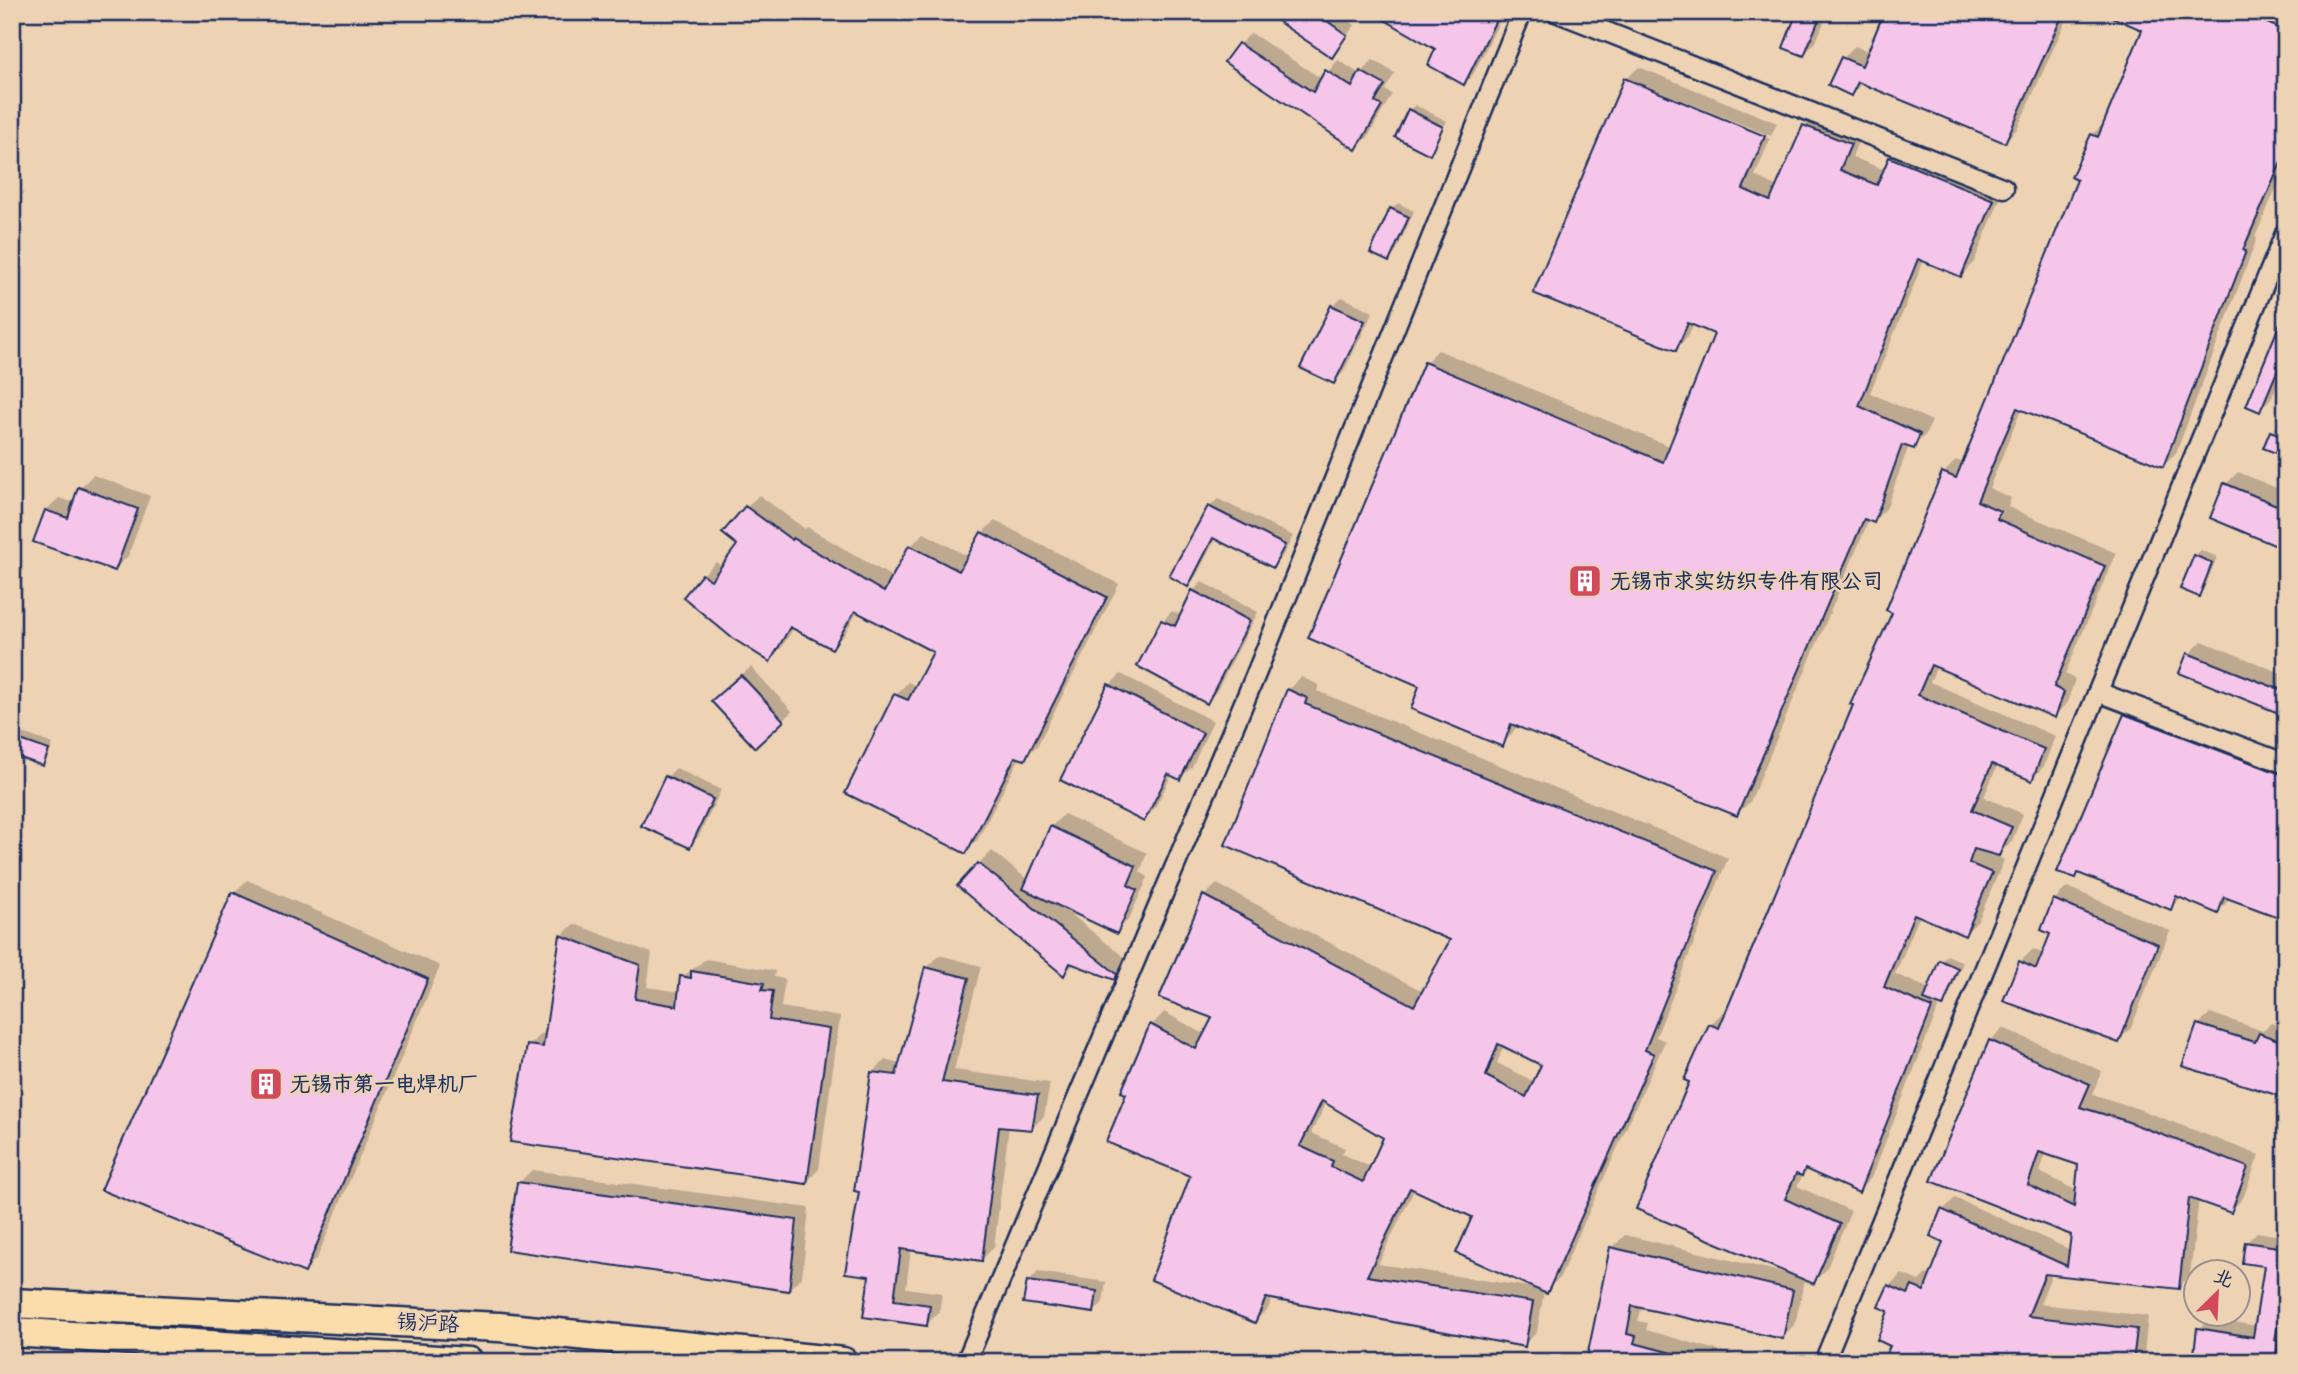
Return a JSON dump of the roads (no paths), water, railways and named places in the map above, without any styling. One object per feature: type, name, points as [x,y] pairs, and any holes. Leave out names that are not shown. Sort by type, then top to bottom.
[{"type":"main road","name":"锡沪路","points":[[12,1303],[499,1326],[843,1362]]},
{"type":"main road","name":"锡沪路","points":[[12,1332],[468,1362]]},
{"type":"street","points":[[965,1362],[1256,674],[1522,12]]},
{"type":"street","points":[[1556,12],[2004,188]]},
{"type":"street","points":[[1824,1362],[2284,239]]},
{"type":"street","points":[[2098,692],[2286,764]]},
{"type":"place","name":"无锡市求实纺织专件有限公司","points":[[1585,581]]},
{"type":"place","name":"无锡市第一电焊机厂","points":[[266,1084]]}]
